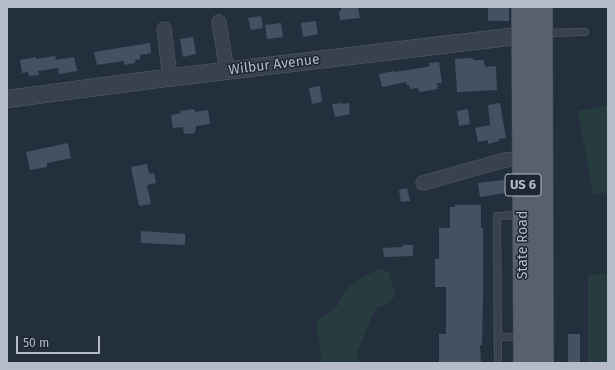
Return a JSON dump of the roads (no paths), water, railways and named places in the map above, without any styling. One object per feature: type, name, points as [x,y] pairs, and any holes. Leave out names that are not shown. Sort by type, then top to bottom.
[{"type":"main road","name":"State Road","points":[[522,7],[532,34],[543,363]]},
{"type":"main road","name":"State Road","points":[[524,363],[523,158],[532,34],[542,7]]},
{"type":"street","points":[[220,22],[227,71]]},
{"type":"street","points":[[164,29],[170,77]]},
{"type":"street","name":"Wilbur Avenue","points":[[7,99],[170,77],[532,34]]},
{"type":"street","points":[[424,183],[505,160],[523,158]]},
{"type":"lane","points":[[532,34],[585,32]]},
{"type":"lane","points":[[498,363],[497,216],[523,215]]},
{"type":"lane","points":[[498,337],[524,337]]}]
